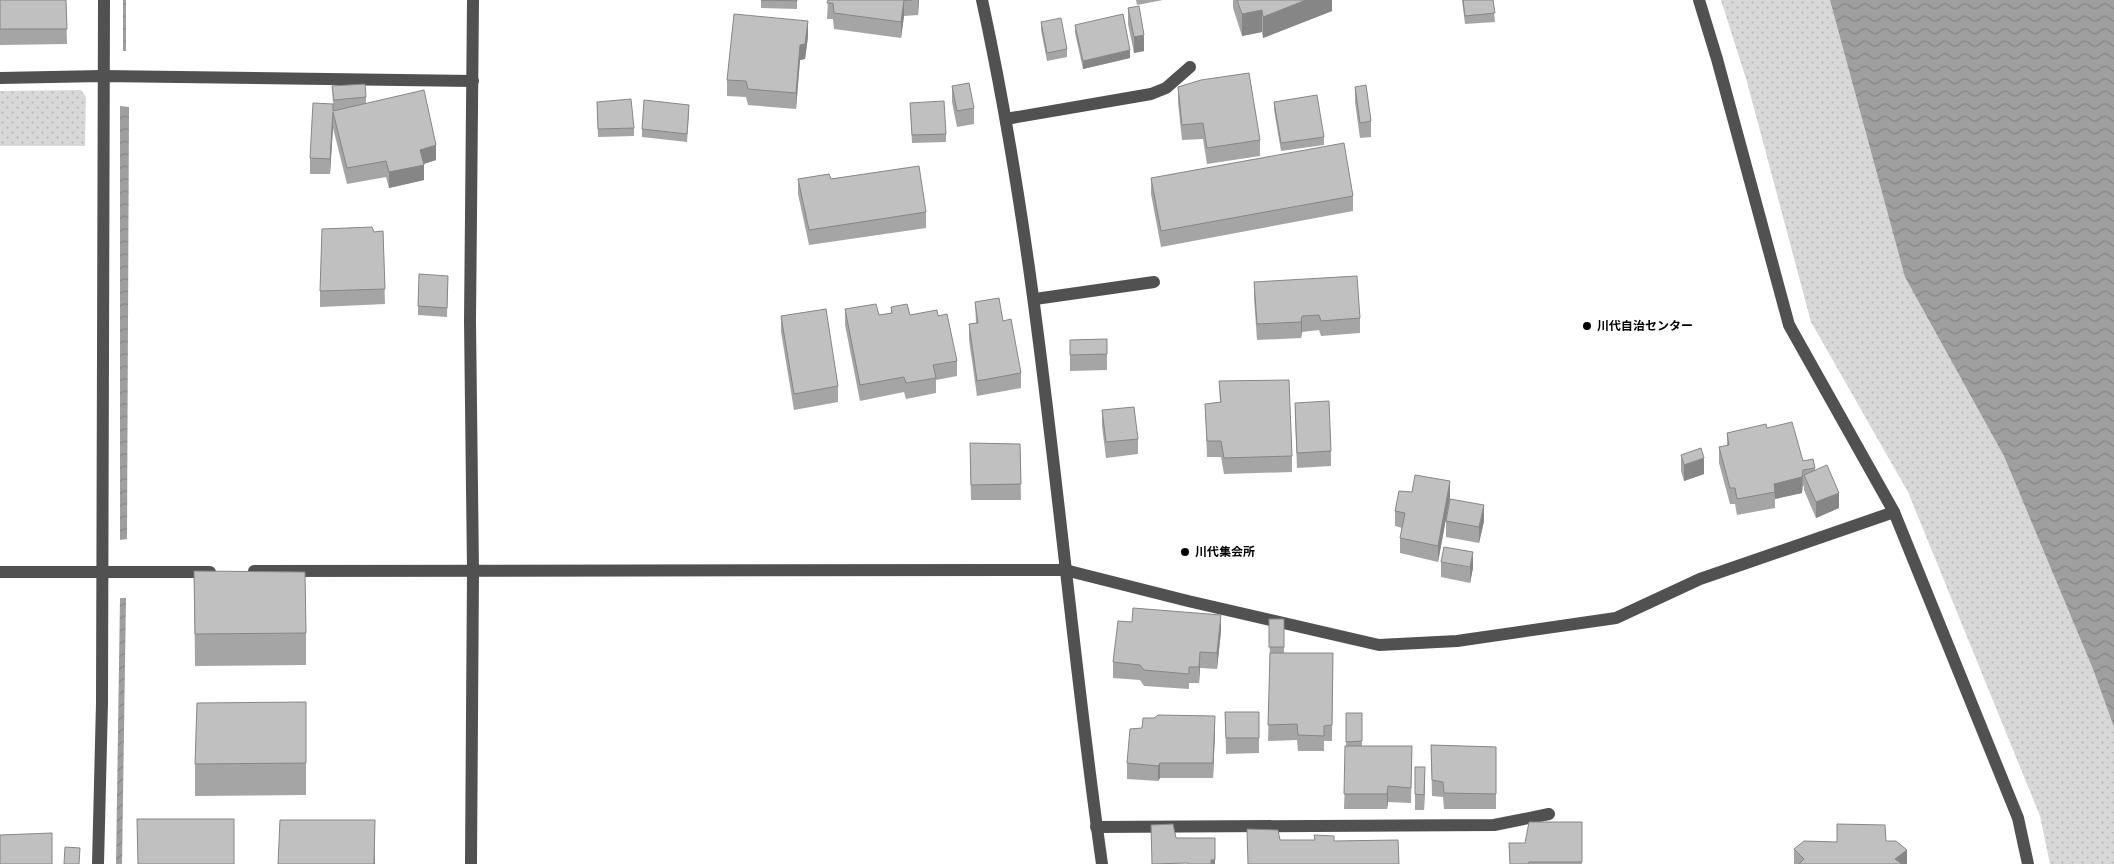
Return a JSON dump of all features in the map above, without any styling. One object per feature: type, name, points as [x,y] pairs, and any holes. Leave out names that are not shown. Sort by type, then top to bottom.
[{"type":"street","points":[[98,864],[103,572],[102,76],[104,0]]},
{"type":"street","points":[[471,864],[473,570],[470,321],[473,0]]},
{"type":"street","points":[[982,0],[1002,92],[1035,299],[1065,570],[1102,864]]},
{"type":"street","points":[[1699,0],[1717,59],[1789,325],[1894,512],[2018,818],[2028,864]]},
{"type":"street","points":[[1006,119],[1151,94],[1166,88],[1190,67]]},
{"type":"street","points":[[0,78],[102,76],[473,81]]},
{"type":"street","points":[[1035,299],[1154,282]]},
{"type":"street","points":[[243,572],[1065,570],[1188,601],[1379,645],[1457,641],[1616,618],[1700,579],[1894,512]]},
{"type":"street","points":[[0,572],[223,572]]},
{"type":"street","points":[[1096,827],[1494,825],[1549,814]]},
{"type":"shaded area","points":[[1721,0],[2114,0],[2114,864],[2050,864],[2040,816],[1908,492],[1811,322],[1747,82]]},
{"type":"shaded area","points":[[81,90],[86,97],[85,146],[0,146],[0,91]]},
{"type":"water","points":[[123,0],[126,0],[126,51],[123,51]]},
{"type":"water","points":[[1830,0],[2114,0],[2114,727],[2093,669],[2004,456],[1905,277]]},
{"type":"water","points":[[120,106],[129,107],[127,539],[120,540]]},
{"type":"water","points":[[120,598],[126,598],[122,864],[116,864]]},
{"type":"building","points":[[0,0],[66,0],[67,29],[0,29]]},
{"type":"building","points":[[761,0],[797,0],[797,1]]},
{"type":"building","points":[[828,0],[904,0],[901,22],[834,13],[833,3],[827,3]]},
{"type":"building","points":[[1237,0],[1306,0],[1263,17],[1262,10],[1242,14]]},
{"type":"building","points":[[1463,0],[1493,0],[1495,13],[1465,16]]},
{"type":"building","points":[[1139,6],[1144,35],[1134,37],[1128,8]]},
{"type":"building","points":[[734,14],[808,21],[805,44],[800,45],[796,93],[748,89],[746,81],[727,80]]},
{"type":"building","points":[[1123,14],[1130,50],[1083,61],[1075,25]]},
{"type":"building","points":[[1061,18],[1067,49],[1047,53],[1041,22]]},
{"type":"building","points":[[1249,73],[1260,140],[1207,148],[1203,123],[1182,125],[1178,87],[1201,80]]},
{"type":"building","points":[[969,83],[974,108],[957,111],[952,86]]},
{"type":"building","points":[[365,84],[366,97],[334,100],[332,86]]},
{"type":"building","points":[[1366,85],[1371,121],[1360,123],[1355,87]]},
{"type":"building","points":[[424,90],[436,145],[420,150],[424,165],[389,172],[386,161],[347,168],[333,112],[330,159],[310,158],[313,103],[333,104],[333,111]]},
{"type":"building","points":[[1317,95],[1324,137],[1281,143],[1274,102]]},
{"type":"building","points":[[631,99],[634,128],[598,129],[597,102]]},
{"type":"building","points":[[644,100],[689,105],[687,134],[642,129]]},
{"type":"building","points":[[944,101],[946,134],[912,135],[910,103]]},
{"type":"building","points":[[1344,143],[1353,196],[1161,231],[1151,178]]},
{"type":"building","points":[[919,166],[926,212],[809,230],[798,179],[829,174],[831,179]]},
{"type":"building","points":[[372,227],[374,232],[383,231],[385,289],[320,291],[322,229]]},
{"type":"building","points":[[419,274],[448,276],[447,308],[418,306]]},
{"type":"building","points":[[1357,276],[1360,318],[1321,321],[1319,315],[1302,316],[1301,322],[1257,324],[1254,282]]},
{"type":"building","points":[[999,298],[1003,321],[1011,319],[1021,373],[977,381],[969,324],[978,323],[975,302]]},
{"type":"building","points":[[876,304],[879,315],[892,313],[891,307],[907,304],[910,315],[937,310],[938,316],[947,314],[957,361],[933,365],[936,378],[906,383],[904,377],[860,385],[845,309]]},
{"type":"building","points":[[826,309],[838,386],[794,394],[781,316]]},
{"type":"building","points":[[1107,339],[1107,354],[1070,355],[1070,340]]},
{"type":"building","points":[[1289,380],[1292,456],[1224,458],[1221,441],[1207,441],[1205,404],[1221,402],[1219,381]]},
{"type":"building","points":[[1329,401],[1331,451],[1297,453],[1295,403]]},
{"type":"building","points":[[1134,407],[1138,439],[1106,442],[1102,410]]},
{"type":"building","points":[[1792,422],[1803,461],[1813,459],[1815,468],[1803,470],[1802,477],[1774,484],[1775,492],[1737,499],[1735,488],[1730,488],[1719,447],[1729,445],[1727,433],[1766,424],[1767,428]]},
{"type":"building","points":[[970,443],[1020,444],[1021,484],[971,485]]},
{"type":"building","points":[[1701,448],[1704,458],[1684,465],[1681,455]]},
{"type":"building","points":[[1827,465],[1839,493],[1816,502],[1804,475]]},
{"type":"building","points":[[1415,475],[1450,481],[1438,546],[1400,538],[1405,513],[1395,511],[1399,491],[1412,492]]},
{"type":"building","points":[[1450,499],[1484,505],[1479,527],[1446,521]]},
{"type":"building","points":[[1444,547],[1473,552],[1470,567],[1441,562]]},
{"type":"building","points":[[194,571],[305,572],[306,633],[195,634]]},
{"type":"building","points":[[1133,608],[1221,615],[1217,653],[1200,652],[1199,667],[1189,667],[1189,674],[1144,670],[1140,665],[1113,662],[1118,621],[1132,622]]},
{"type":"building","points":[[1269,619],[1284,619],[1284,647],[1269,647]]},
{"type":"building","points":[[1270,653],[1333,653],[1332,725],[1324,726],[1324,736],[1298,735],[1297,724],[1268,725]]},
{"type":"building","points":[[306,702],[306,763],[195,764],[197,703]]},
{"type":"building","points":[[1225,712],[1259,712],[1259,738],[1226,738]]},
{"type":"building","points":[[1346,713],[1362,713],[1362,741],[1346,742]]},
{"type":"building","points":[[1158,715],[1215,716],[1213,763],[1160,763],[1158,766],[1127,763],[1130,729],[1142,728],[1143,718],[1154,718]]},
{"type":"building","points":[[1431,745],[1496,747],[1496,794],[1444,793],[1443,782],[1432,780]]},
{"type":"building","points":[[1345,746],[1412,746],[1411,788],[1388,786],[1387,794],[1344,794]]},
{"type":"building","points":[[1415,767],[1425,767],[1424,795],[1415,794]]},
{"type":"building","points":[[137,819],[234,819],[234,864],[138,864]]},
{"type":"building","points":[[280,820],[375,820],[374,864],[278,864]]},
{"type":"building","points":[[1529,822],[1582,822],[1582,862],[1510,864],[1509,843],[1525,843]]},
{"type":"building","points":[[1173,824],[1176,838],[1215,838],[1215,860],[1211,860],[1211,864],[1152,864],[1151,825]]},
{"type":"building","points":[[1837,824],[1885,825],[1886,841],[1896,841],[1907,850],[1895,859],[1902,864],[1799,864],[1804,859],[1794,849],[1804,841],[1837,842]]},
{"type":"building","points":[[1247,829],[1278,830],[1280,840],[1315,840],[1314,835],[1334,836],[1334,841],[1398,840],[1399,864],[1248,864]]},
{"type":"building","points":[[52,833],[52,864],[0,864],[0,835]]},
{"type":"building","points":[[65,847],[80,848],[79,864],[64,864]]},
{"type":"place","name":"川代自治センター","points":[[1587,326]]},
{"type":"place","name":"川代集会所","points":[[1185,552]]}]
